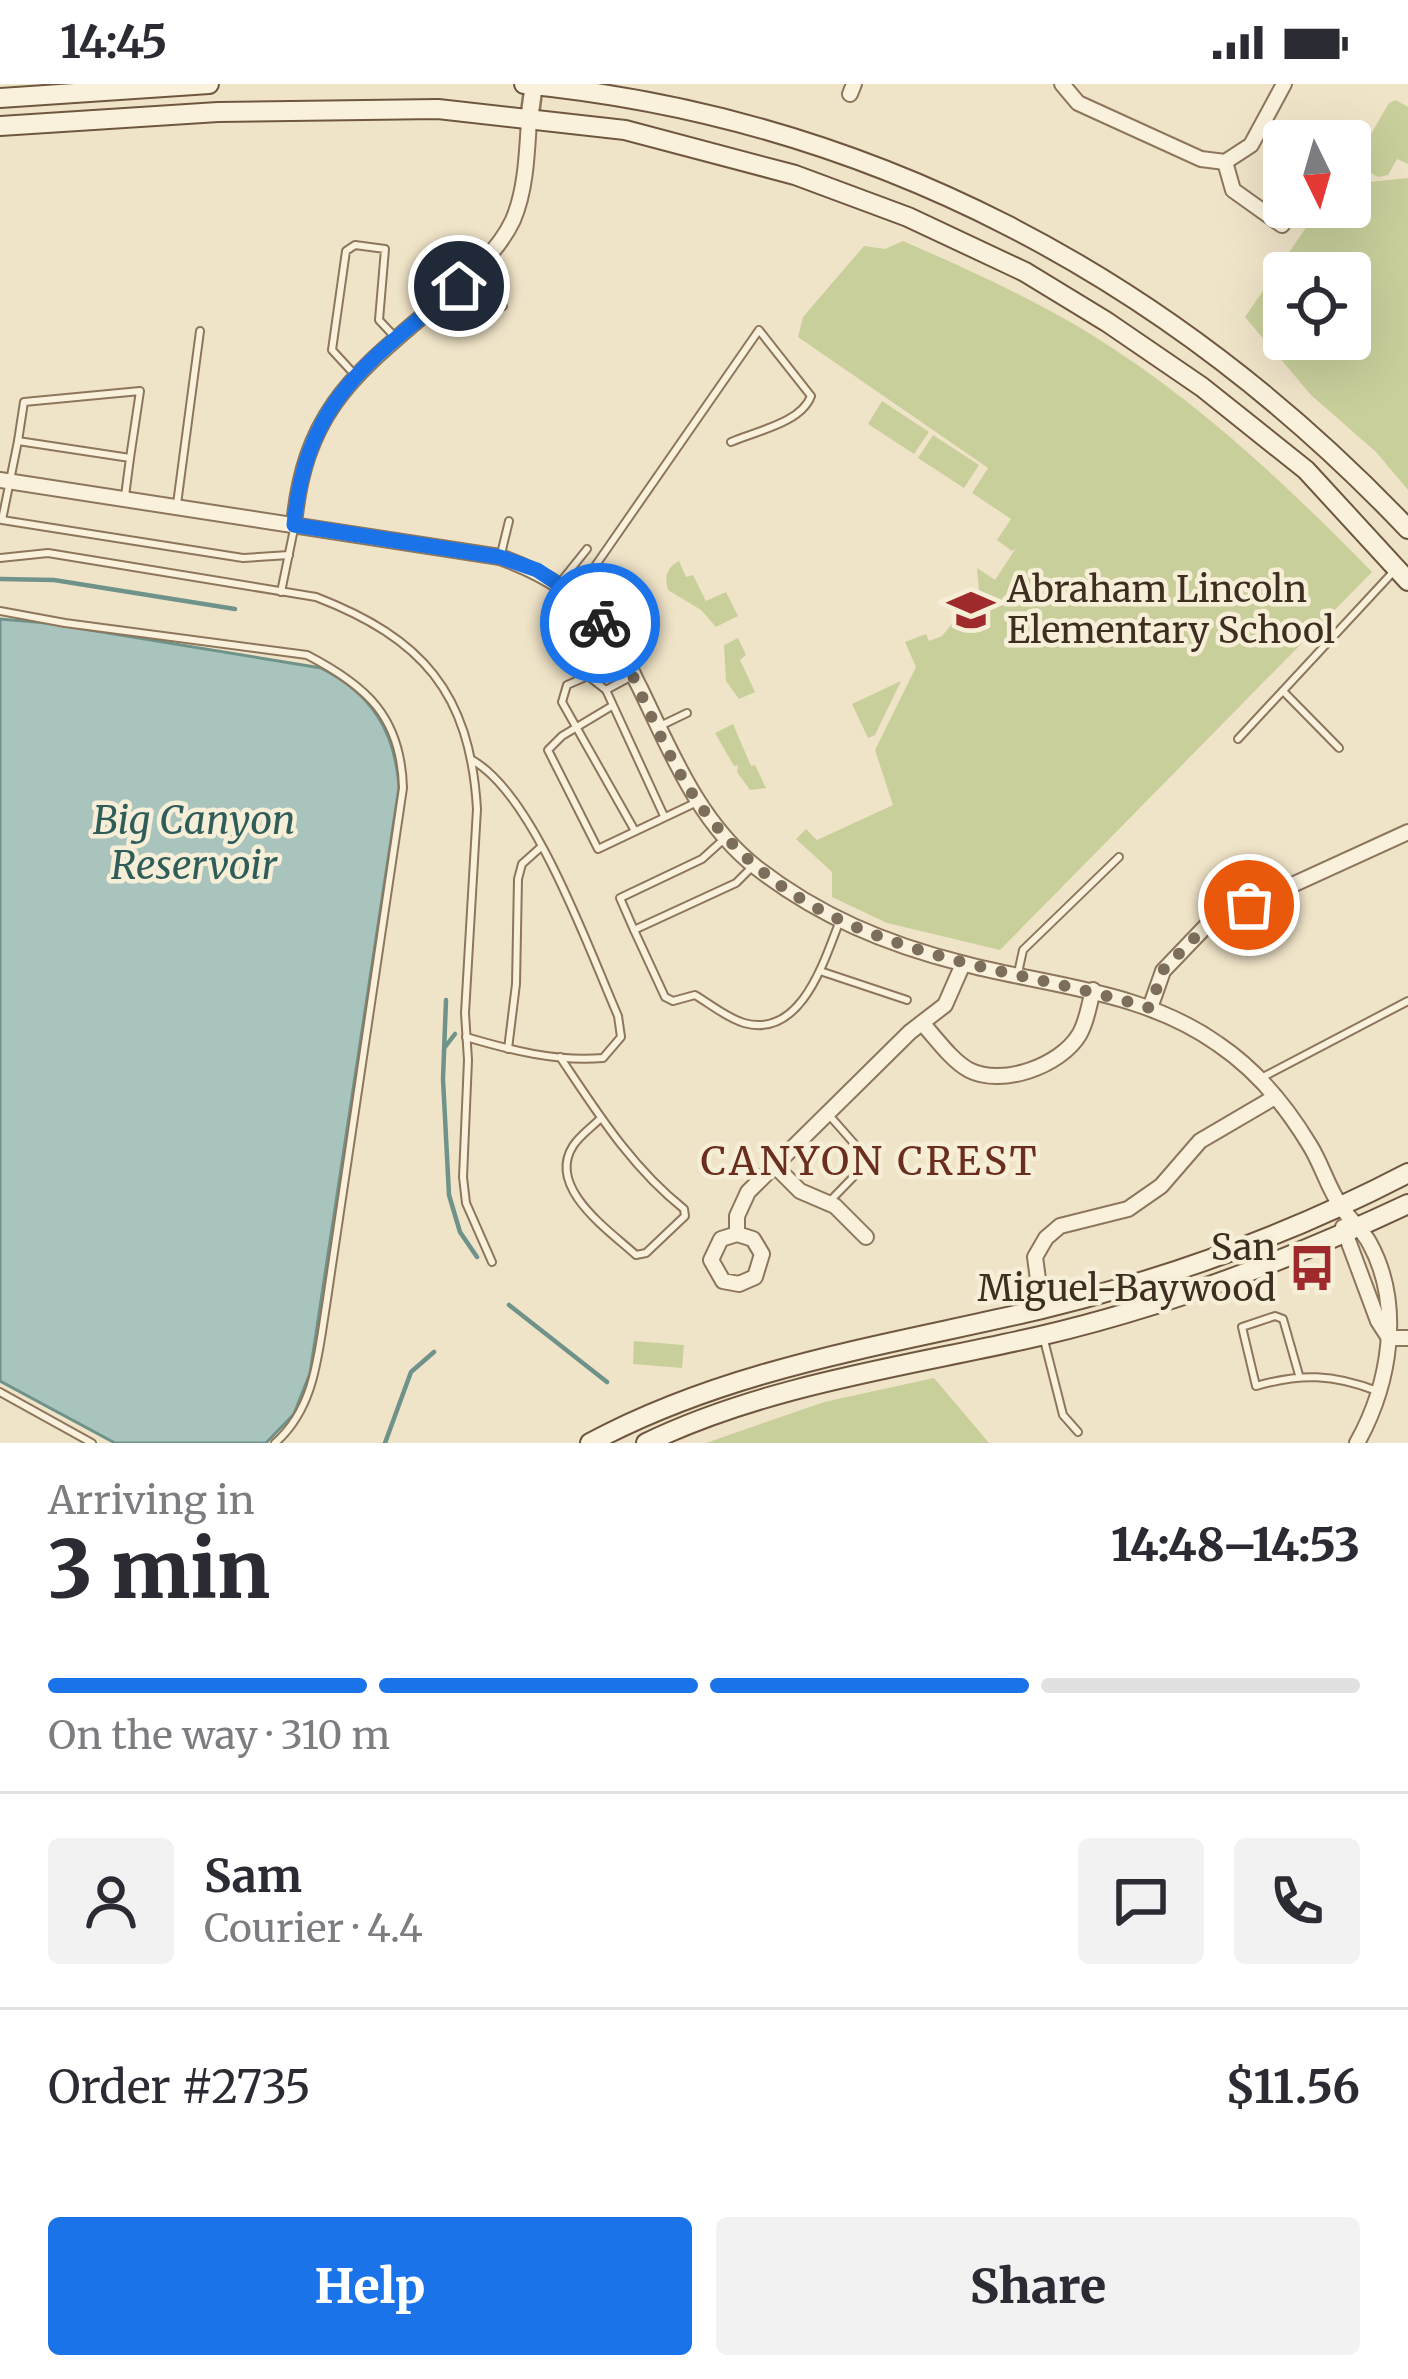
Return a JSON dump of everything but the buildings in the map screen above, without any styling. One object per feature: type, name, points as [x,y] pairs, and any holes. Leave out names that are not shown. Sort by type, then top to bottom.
[{"type":"main road","points":[[0,98],[209,84]]},
{"type":"main road","points":[[524,84],[737,123],[834,150],[977,208],[1089,268],[1190,333],[1294,418],[1408,529]]},
{"type":"main road","points":[[0,126],[352,107],[438,109],[625,130],[795,175],[908,217],[1025,272],[1108,322],[1306,470],[1404,568]]},
{"type":"main road","points":[[590,1443],[673,1405],[782,1367],[1042,1309],[1245,1249],[1408,1173]]},
{"type":"main road","points":[[646,1443],[674,1429],[772,1398],[1188,1297],[1408,1204]]},
{"type":"street","points":[[294,525],[306,454],[316,430],[355,375],[459,286],[513,220],[534,84]]},
{"type":"street","points":[[1062,84],[1078,103],[1201,159],[1225,162],[1251,146],[1284,84]]},
{"type":"street","points":[[1225,162],[1233,190],[1263,212]]},
{"type":"street","points":[[4,481],[500,557],[537,570],[575,595],[616,640],[676,767],[727,838],[754,866],[839,922],[963,964],[1093,990],[1150,1008],[1217,1043],[1275,1097],[1309,1143],[1351,1230],[1378,1321],[1389,1338],[1368,1423],[1357,1443]]},
{"type":"street","points":[[1150,1008],[1163,970],[1209,923],[1408,832]]},
{"type":"street","points":[[737,1234],[737,1216],[748,1192],[945,1005],[963,964]]},
{"type":"street","points":[[922,1023],[968,1069],[1009,1076],[1071,1046],[1084,1023],[1093,990]]},
{"type":"street","points":[[1042,1309],[1035,1257],[1046,1238],[1060,1226],[1127,1209],[1161,1186],[1200,1141],[1275,1097]]},
{"type":"street","points":[[775,1166],[800,1190],[829,1202],[866,1237]]},
{"type":"street","points":[[1389,1338],[1408,1338]]},
{"type":"lane","points":[[355,375],[332,350],[346,251],[356,244],[385,249],[379,320],[397,339]]},
{"type":"lane","points":[[459,286],[471,300],[503,306]]},
{"type":"lane","points":[[575,595],[759,330],[811,396],[796,415],[731,442]]},
{"type":"lane","points":[[177,504],[200,331]]},
{"type":"lane","points":[[125,496],[140,391],[24,402],[18,441],[4,481],[2,520],[243,558],[289,555]]},
{"type":"lane","points":[[18,441],[130,458]]},
{"type":"lane","points":[[500,557],[509,521]]},
{"type":"lane","points":[[281,592],[294,525]]},
{"type":"lane","points":[[559,584],[587,549]]},
{"type":"lane","points":[[0,558],[47,553],[316,597],[356,611],[428,667],[454,705],[472,760],[477,809],[465,1037],[464,1190],[492,1262]]},
{"type":"lane","points":[[1238,739],[1404,568]]},
{"type":"lane","points":[[0,611],[307,655],[340,672],[373,700],[394,730],[403,759],[403,788],[314,1382],[301,1410],[275,1443]]},
{"type":"lane","points":[[606,629],[623,611]]},
{"type":"lane","points":[[606,690],[633,675]]},
{"type":"lane","points":[[635,832],[562,702],[567,685],[588,676],[606,690],[665,818]]},
{"type":"lane","points":[[1282,691],[1339,748]]},
{"type":"lane","points":[[612,706],[562,736],[548,750],[598,849],[698,801]]},
{"type":"lane","points":[[658,727],[687,713]]},
{"type":"lane","points":[[465,1037],[560,1057],[603,1058],[621,1037],[618,1016],[541,847],[488,769],[472,760]]},
{"type":"lane","points":[[727,838],[702,859],[620,898],[665,997],[673,1001],[694,995],[742,1023],[763,1025],[785,1018],[815,985],[839,922]]},
{"type":"lane","points":[[508,1049],[516,984],[518,879],[522,864],[541,847]]},
{"type":"lane","points":[[1018,973],[1023,950],[1119,857]]},
{"type":"lane","points":[[634,930],[736,883],[754,866]]},
{"type":"lane","points":[[820,971],[907,1000]]},
{"type":"lane","points":[[1259,1080],[1408,1001]]},
{"type":"lane","points":[[560,1057],[655,1186],[684,1209],[685,1216],[646,1253],[636,1255],[572,1190],[568,1159],[572,1146],[601,1118]]},
{"type":"lane","points":[[829,1115],[864,1152],[866,1162],[829,1202]]},
{"type":"lane","points":[[1299,1375],[1283,1319],[1275,1316],[1242,1327],[1256,1386],[1299,1375],[1347,1380],[1377,1391]]},
{"type":"lane","points":[[1043,1335],[1063,1415],[1078,1432]]},
{"type":"lane","points":[[0,1392],[92,1443]]},
{"type":"green space","points":[[1396,100],[1408,107],[1408,164],[1397,159],[1388,175],[1378,177],[1371,173],[1371,134],[1389,103]]},
{"type":"green space","points":[[1408,178],[1408,490],[1281,360],[1371,360],[1371,252],[1289,252],[1306,228],[1371,228],[1371,182]]},
{"type":"green space","points":[[903,241],[1046,309],[1131,360],[1239,445],[1372,572],[1000,950],[887,923],[832,897],[832,872],[796,839],[806,829],[817,840],[893,805],[875,750],[916,667],[905,642],[926,634],[929,641],[942,636],[979,591],[977,568],[995,580],[1016,548],[1012,551],[997,540],[1011,519],[972,493],[988,468],[798,337],[803,317],[864,246],[885,249]]},
{"type":"green space","points":[[1263,291],[1263,338],[1245,317]]},
{"type":"green space","points":[[882,401],[929,432],[914,454],[868,424]]},
{"type":"green space","points":[[933,435],[979,465],[964,488],[918,458]]},
{"type":"green space","points":[[679,561],[686,577],[693,575],[706,601],[726,592],[738,616],[716,627],[701,610],[668,590],[667,573]]},
{"type":"green space","points":[[738,638],[746,655],[740,660],[755,692],[739,699],[726,681],[724,645]]},
{"type":"green space","points":[[901,681],[875,735],[868,738],[852,704]]},
{"type":"green space","points":[[733,724],[766,788],[750,790],[715,733]]},
{"type":"green space","points":[[634,1341],[684,1345],[682,1368],[633,1364]]},
{"type":"green space","points":[[934,1378],[989,1443],[706,1443],[824,1402]]},
{"type":"water","name":"Big Canyon Reservoir","points":[[0,619],[321,668],[367,702],[392,748],[399,787],[310,1373],[294,1414],[266,1443],[115,1443],[0,1381]]},
{"type":"waterway","points":[[0,579],[54,580],[235,609]]},
{"type":"waterway","points":[[446,1000],[443,1079],[449,1195],[460,1232],[477,1257]]},
{"type":"waterway","points":[[445,1047],[455,1034]]},
{"type":"waterway","points":[[509,1305],[607,1382]]},
{"type":"waterway","points":[[385,1443],[411,1372],[434,1352]]},
{"type":"way so far","points":[[600,623],[616,640],[676,767],[705,811],[754,866],[839,922],[963,964],[1093,990],[1150,1008],[1163,970],[1209,923],[1249,905]]},
{"type":"place","name":"Abraham Lincoln Elementary School","points":[[971,610]]},
{"type":"place","name":"San Miguel-Baywood","points":[[1312,1268]]},
{"type":"district","name":"CANYON CREST","points":[[870,1161]]},
{"type":"route","points":[[459,286],[355,375],[331,404],[306,454],[294,525],[500,557],[537,570],[575,595],[600,623]]}]
